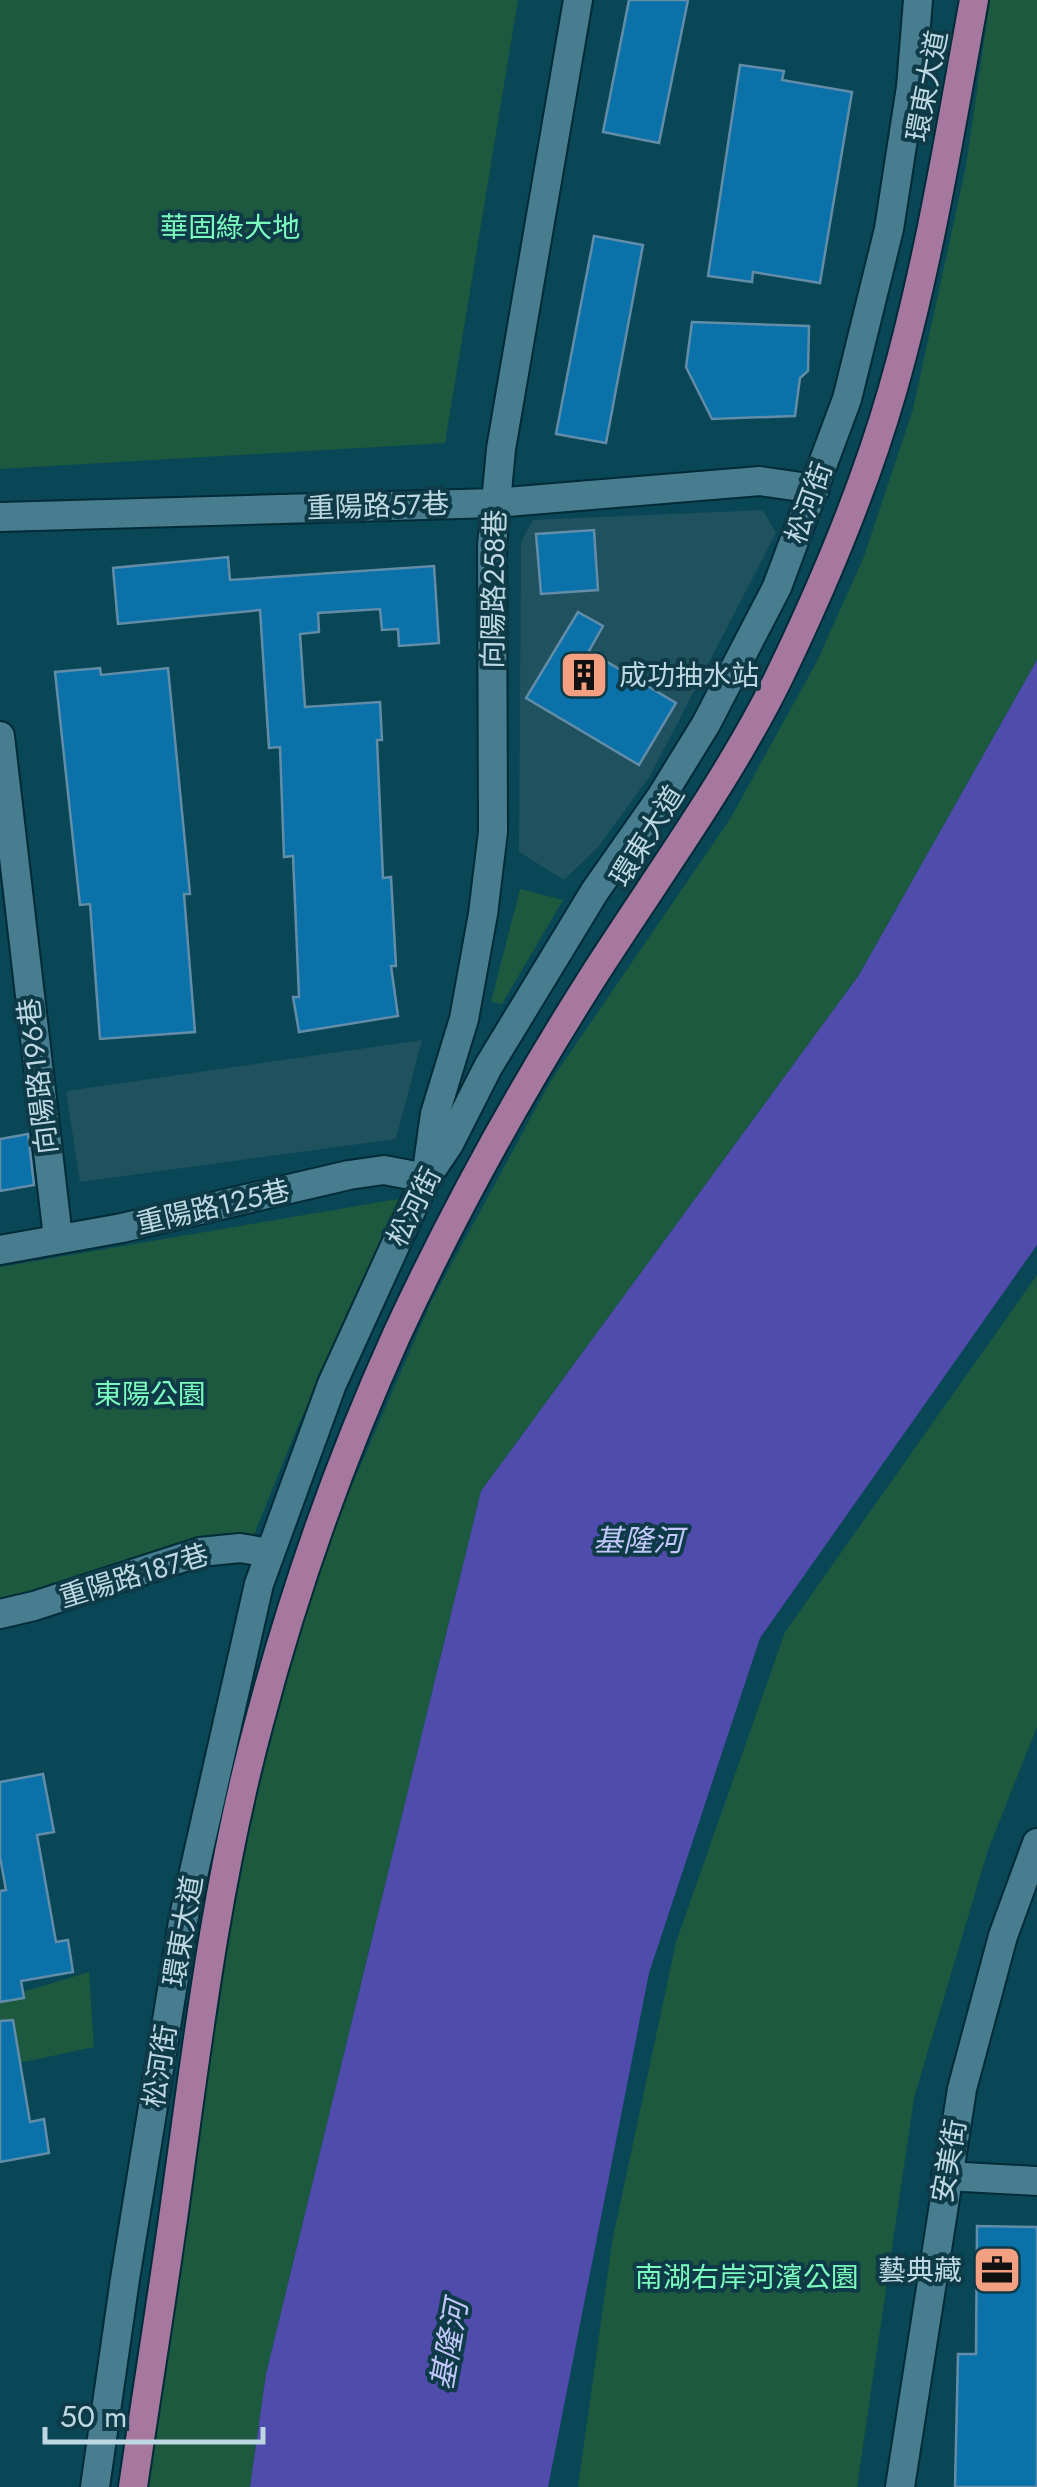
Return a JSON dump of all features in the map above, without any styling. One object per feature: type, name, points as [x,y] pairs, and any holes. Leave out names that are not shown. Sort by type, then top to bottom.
[{"type":"highway","name":"環東大道","points":[[134,2487],[224,1882],[257,1730],[299,1582],[396,1338],[461,1203],[590,982],[708,798],[777,680],[829,564],[894,387],[976,0]]},
{"type":"street","name":"向陽路258巷","points":[[426,1178],[435,1114],[464,1019],[484,914],[492,832],[495,503],[578,0]]},
{"type":"street","name":"松河街","points":[[95,2487],[124,2279],[184,1916],[258,1584],[332,1384],[426,1178],[566,939],[706,724],[776,587],[847,399],[889,229],[911,87],[918,0]]},
{"type":"street","name":"重陽路57巷","points":[[0,517],[495,503],[760,481],[815,489]]},
{"type":"street","name":"向陽路196巷","points":[[0,736],[58,1238]]},
{"type":"street","name":"重陽路125巷","points":[[0,1250],[122,1228],[349,1175],[384,1170],[426,1178]]},
{"type":"street","name":"重陽路187巷","points":[[0,1614],[200,1552],[240,1548],[270,1553]]},
{"type":"street","name":"安美街","points":[[900,2487],[962,2088],[992,1974],[1037,1843]]},
{"type":"street","points":[[946,2176],[1037,2180]]},
{"type":"shaded area","name":"成功抽水站","points":[[763,510],[776,533],[650,776],[598,847],[564,880],[519,852],[521,542],[533,520]]},
{"type":"shaded area","points":[[422,1040],[396,1139],[80,1182],[66,1091]]},
{"type":"green space","name":"華固綠大地","points":[[0,0],[518,0],[445,443],[0,469]]},
{"type":"green space","points":[[990,0],[1037,0],[1037,660],[859,975],[481,1491],[266,2374],[250,2487],[140,2487],[222,1944],[261,1744],[316,1569],[431,1302],[550,1082],[730,819],[817,661],[863,559],[913,409],[966,166]]},
{"type":"green space","points":[[520,889],[563,900],[502,1004],[491,1002]]},
{"type":"green space","name":"東陽公園","points":[[404,1198],[297,1428],[254,1535],[0,1599],[0,1267]]},
{"type":"green space","name":"南湖右岸河濱公園","points":[[1037,1275],[1037,1727],[988,1850],[914,2098],[857,2487],[578,2487],[612,2242],[676,1942],[785,1632]]},
{"type":"green space","points":[[0,1962],[9,1996],[89,1972],[94,2047],[0,2067]]},
{"type":"water","name":"基隆河","points":[[1037,660],[1037,1245],[760,1638],[649,1973],[548,2487],[250,2487],[266,2374],[481,1491],[859,975]]},
{"type":"building","points":[[629,0],[688,0],[659,143],[603,132]]},
{"type":"building","points":[[740,65],[784,71],[782,80],[852,92],[820,283],[753,272],[752,282],[708,276]]},
{"type":"building","points":[[594,236],[643,245],[606,443],[556,434]]},
{"type":"building","points":[[692,322],[809,326],[808,371],[800,378],[795,416],[712,419],[686,367]]},
{"type":"building","name":"成功抽水站","points":[[594,530],[598,590],[541,594],[536,534]]},
{"type":"building","points":[[228,557],[230,580],[434,566],[439,643],[399,646],[398,629],[382,630],[380,609],[318,613],[319,632],[300,634],[305,707],[380,702],[382,740],[377,740],[383,878],[391,877],[396,966],[391,966],[398,1016],[299,1032],[293,997],[299,997],[293,856],[284,857],[280,747],[269,748],[260,610],[118,624],[113,568]]},
{"type":"building","name":"成功抽水站","points":[[578,612],[603,626],[589,651],[676,703],[639,765],[526,698]]},
{"type":"building","points":[[100,668],[101,675],[168,668],[190,894],[184,894],[195,1032],[100,1039],[90,904],[80,905],[55,672]]},
{"type":"building","points":[[28,1134],[34,1185],[0,1191],[0,1139]]},
{"type":"building","points":[[43,1774],[54,1832],[37,1835],[56,1942],[68,1940],[73,1972],[21,1981],[24,1998],[0,2002],[0,1891],[6,1890],[0,1857],[0,1782]]},
{"type":"building","points":[[13,2020],[30,2122],[44,2119],[49,2153],[0,2162],[0,2021]]},
{"type":"building","points":[[977,2226],[1037,2227],[1037,2487],[955,2487],[958,2354],[976,2354]]},
{"type":"place","name":"成功抽水站","points":[[584,675]]},
{"type":"place","name":"藝典藏","points":[[997,2270]]}]
